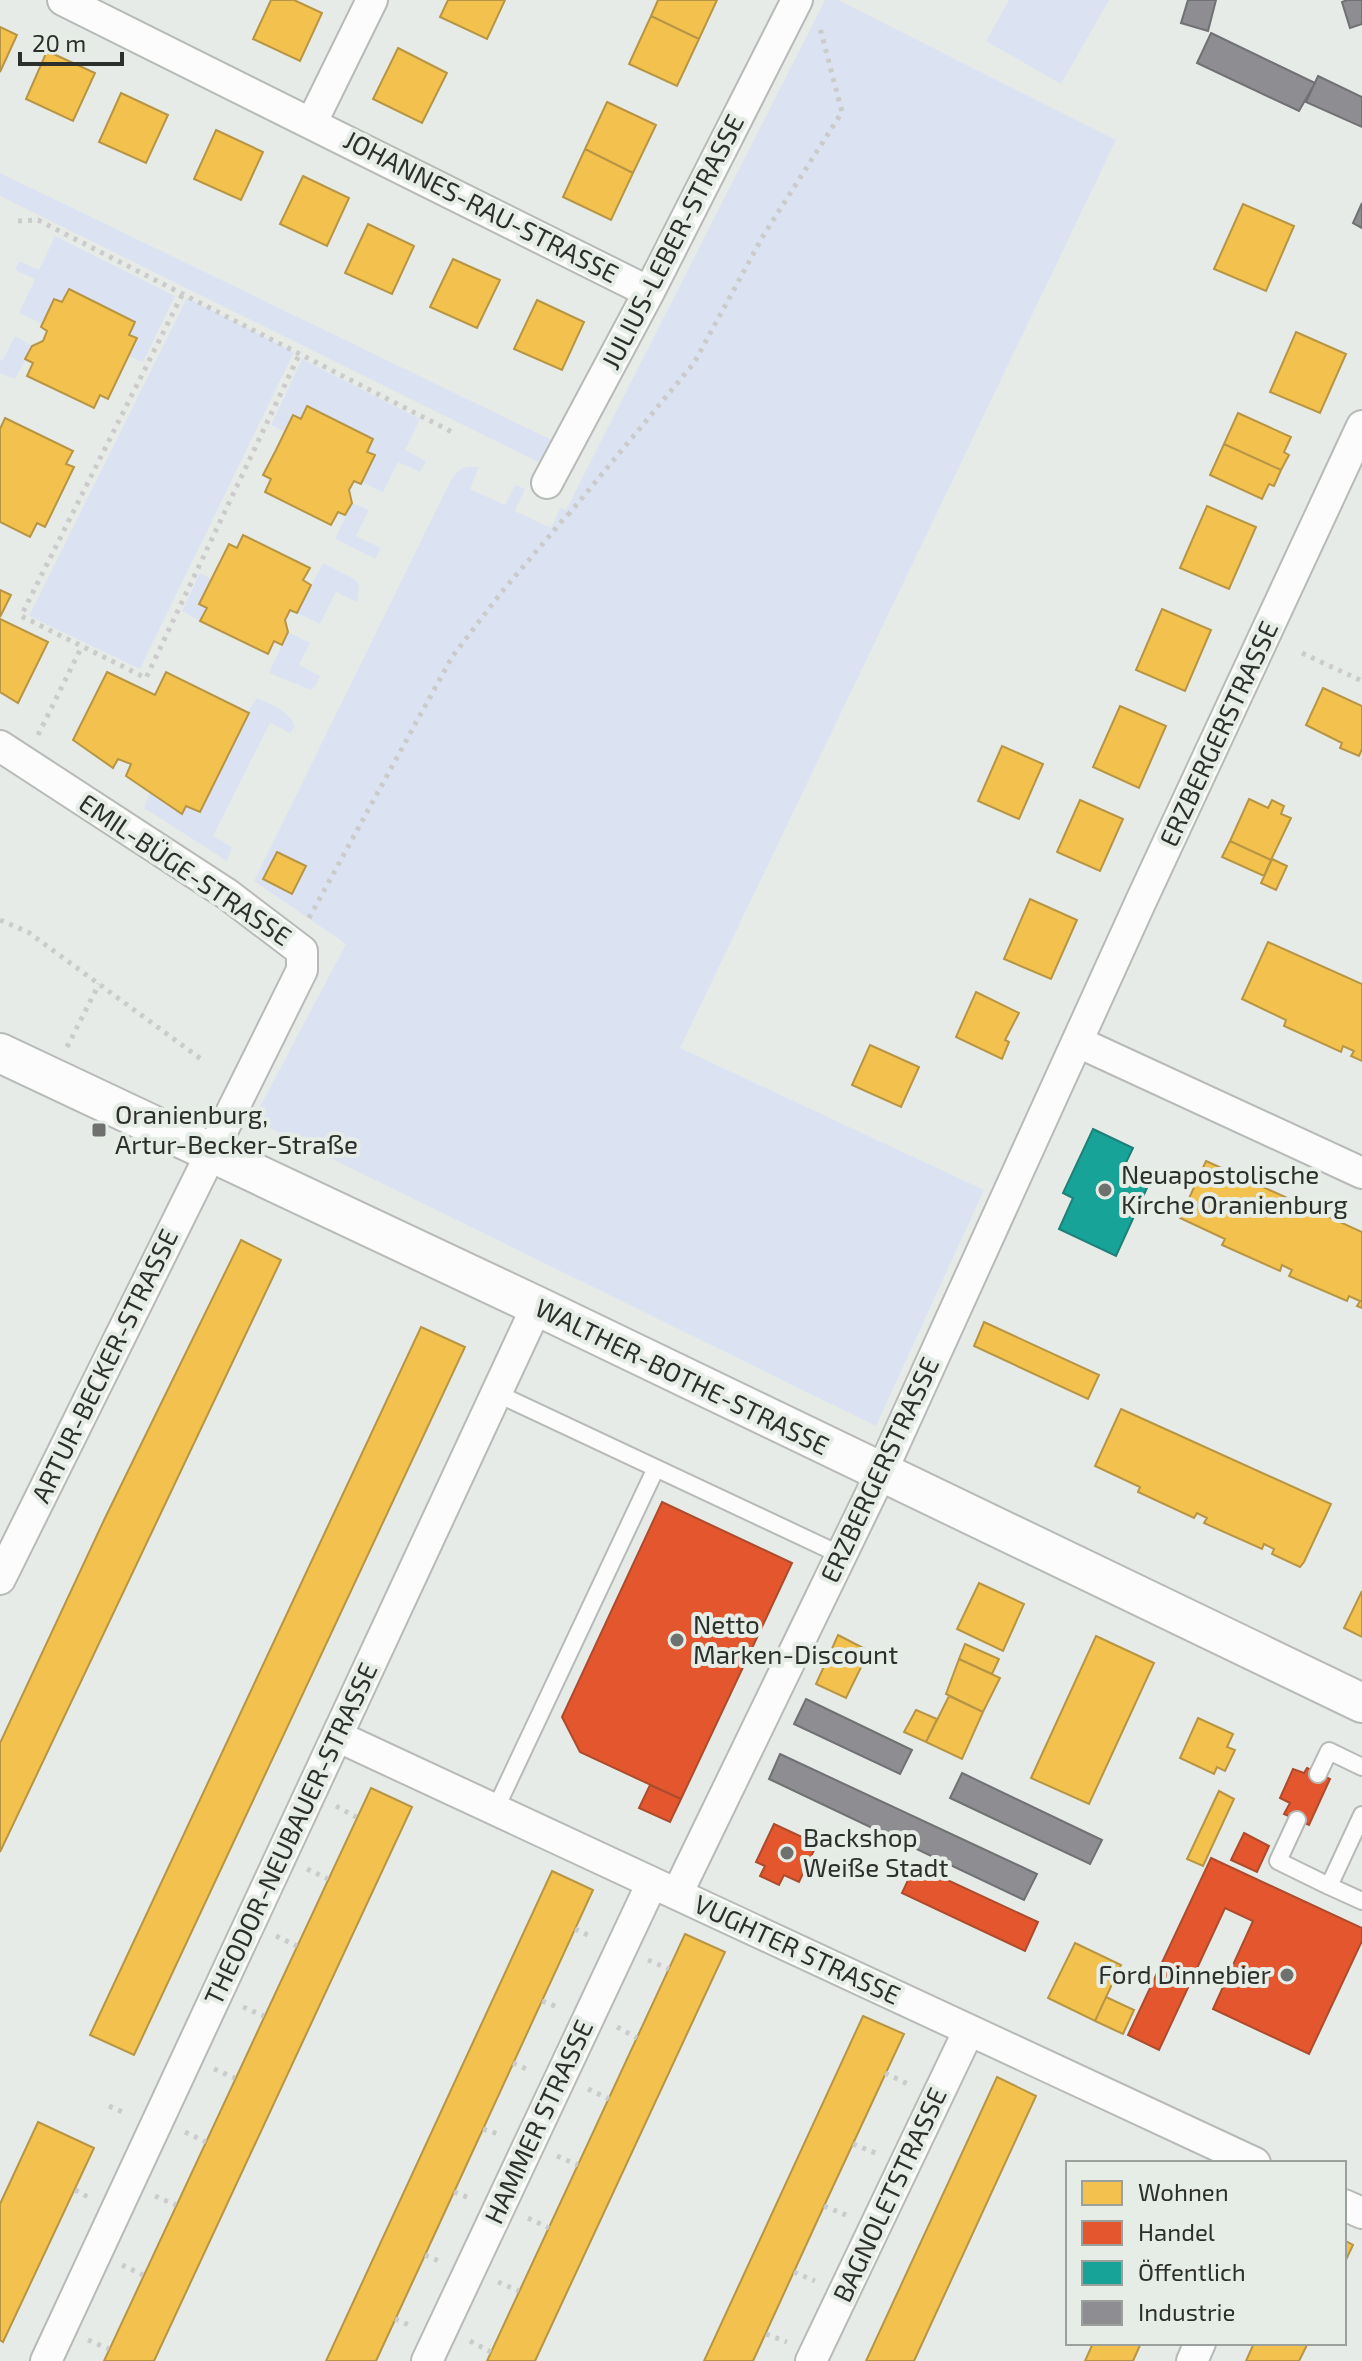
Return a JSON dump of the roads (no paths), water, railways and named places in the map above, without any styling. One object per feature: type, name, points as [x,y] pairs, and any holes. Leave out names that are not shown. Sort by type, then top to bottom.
[{"type":"street","name":"JOHANNES-RAU-STRASSE","points":[[63,0],[649,292]]},
{"type":"street","name":"JOHANNES-RAU-STRASSE","points":[[312,122],[372,0]]},
{"type":"street","name":"JULIUS-LEBER-STRASSE","points":[[547,483],[807,7]]},
{"type":"street","name":"ERZBERGERSTRASSE","points":[[664,1888],[841,1555],[881,1473],[1154,872],[1362,426]]},
{"type":"street","name":"EMIL-BÜGE-STRASSE","points":[[0,746],[227,894],[302,951],[302,970],[210,1154]]},
{"type":"street","points":[[1078,1042],[1362,1173]]},
{"type":"street","name":"WALTHER-BOTHE-STRASSE","points":[[0,1053],[537,1306],[1362,1703]]},
{"type":"street","name":"ARTUR-BECKER-STRASSE","points":[[0,1579],[210,1154]]},
{"type":"street","name":"THEODOR-NEUBAUER-STRASSE","points":[[46,2361],[537,1306]]},
{"type":"street","name":"VUGHTER STRASSE","points":[[339,1737],[1251,2161]]},
{"type":"street","name":"HAMMER STRASSE","points":[[427,2361],[664,1888]]},
{"type":"street","name":"BAGNOLETSTRASSE","points":[[804,2353],[969,2030]]},
{"type":"lane","points":[[496,1393],[841,1555]]},
{"type":"lane","points":[[495,1810],[656,1468]]},
{"type":"lane","points":[[1318,1774],[1329,1751],[1362,1767]]},
{"type":"lane","points":[[1329,1886],[1362,1815]]},
{"type":"lane","points":[[1297,1820],[1278,1861],[1362,1901]]},
{"type":"place","name":"Oranienburg, Artur-Becker-Straße","points":[[99,1130]]},
{"type":"place","name":"Neuapostolische Kirche Oranienburg","points":[[1105,1190]]},
{"type":"place","name":"Netto Marken-Discount","points":[[677,1640]]},
{"type":"place","name":"Backshop Weiße Stadt","points":[[787,1853]]},
{"type":"place","name":"Ford Dinnebier","points":[[1287,1975]]}]
